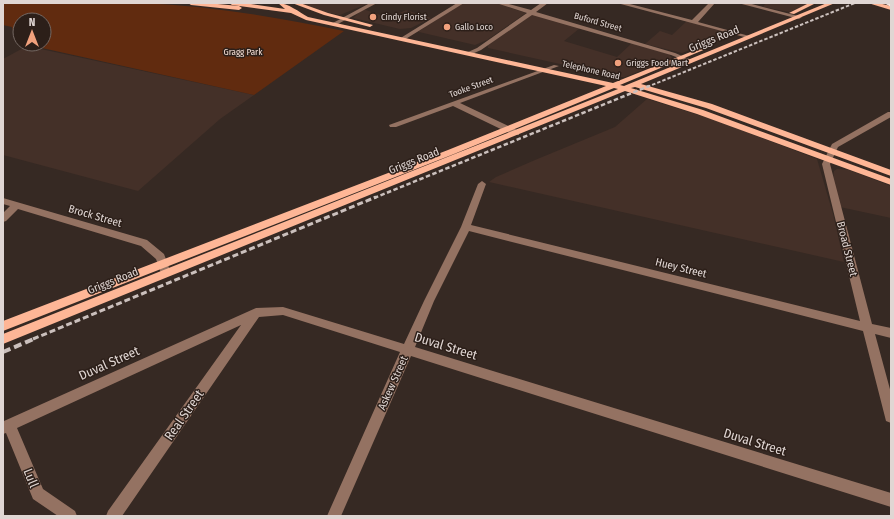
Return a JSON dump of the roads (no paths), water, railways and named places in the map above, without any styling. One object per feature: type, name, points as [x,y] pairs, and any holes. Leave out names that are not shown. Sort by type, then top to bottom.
[{"type":"highway","points":[[886,3],[891,5]]},
{"type":"main road","points":[[191,3],[306,18]]},
{"type":"main road","points":[[232,3],[290,10],[342,19]]},
{"type":"main road","name":"Telephone Road","points":[[281,3],[290,10],[306,18],[334,24],[402,34],[556,66],[623,85],[700,112],[891,173]]},
{"type":"main road","points":[[295,3],[314,11],[342,19]]},
{"type":"main road","name":"Griggs Road","points":[[3,339],[512,131],[623,85],[682,57],[814,3]]},
{"type":"main road","name":"Griggs Road","points":[[634,84],[832,3]]},
{"type":"main road","points":[[871,3],[891,8]]},
{"type":"main road","name":"Telephone Road","points":[[342,19],[470,53],[612,85],[634,84],[709,106],[831,155],[891,182]]},
{"type":"main road","name":"Griggs Road","points":[[3,326],[162,263],[512,131],[612,85]]},
{"type":"street","points":[[334,24],[374,3]]},
{"type":"street","points":[[402,34],[461,3]]},
{"type":"street","name":"Buford Street","points":[[499,3],[682,57],[691,61]]},
{"type":"street","points":[[470,53],[479,49],[545,3]]},
{"type":"street","points":[[620,3],[750,37]]},
{"type":"street","points":[[694,22],[712,3]]},
{"type":"street","points":[[741,3],[799,17]]},
{"type":"street","name":"Tooke Street","points":[[393,124],[556,66]]},
{"type":"street","points":[[453,103],[512,131]]},
{"type":"street","points":[[831,155],[835,146],[891,114]]},
{"type":"street","name":"Broad Street","points":[[831,155],[826,164],[831,186],[891,416]]},
{"type":"street","name":"Askew Street","points":[[334,516],[429,301],[466,227],[482,184]]},
{"type":"street","name":"Brock Street","points":[[3,201],[144,243],[160,257],[166,273]]},
{"type":"street","points":[[3,219],[16,205]]},
{"type":"street","name":"Huey Street","points":[[466,227],[891,334]]},
{"type":"street","name":"Duval Street","points":[[6,427],[256,313],[283,311],[891,500]]},
{"type":"street","name":"Real Street","points":[[113,516],[256,313]]},
{"type":"street","name":"Lull","points":[[6,427],[38,494],[70,516]]},
{"type":"railway","points":[[647,87],[855,3]]},
{"type":"railway","points":[[374,198],[649,86]]},
{"type":"railway","points":[[33,339],[376,197]]},
{"type":"railway","points":[[3,352],[36,338]]},
{"type":"place","name":"Cindy Florist","points":[[373,17]]},
{"type":"place","name":"Gallo Loco","points":[[447,27]]},
{"type":"place","name":"Griggs Food Mart","points":[[618,63]]},
{"type":"park label","name":"Gragg Park","points":[[243,52]]}]
